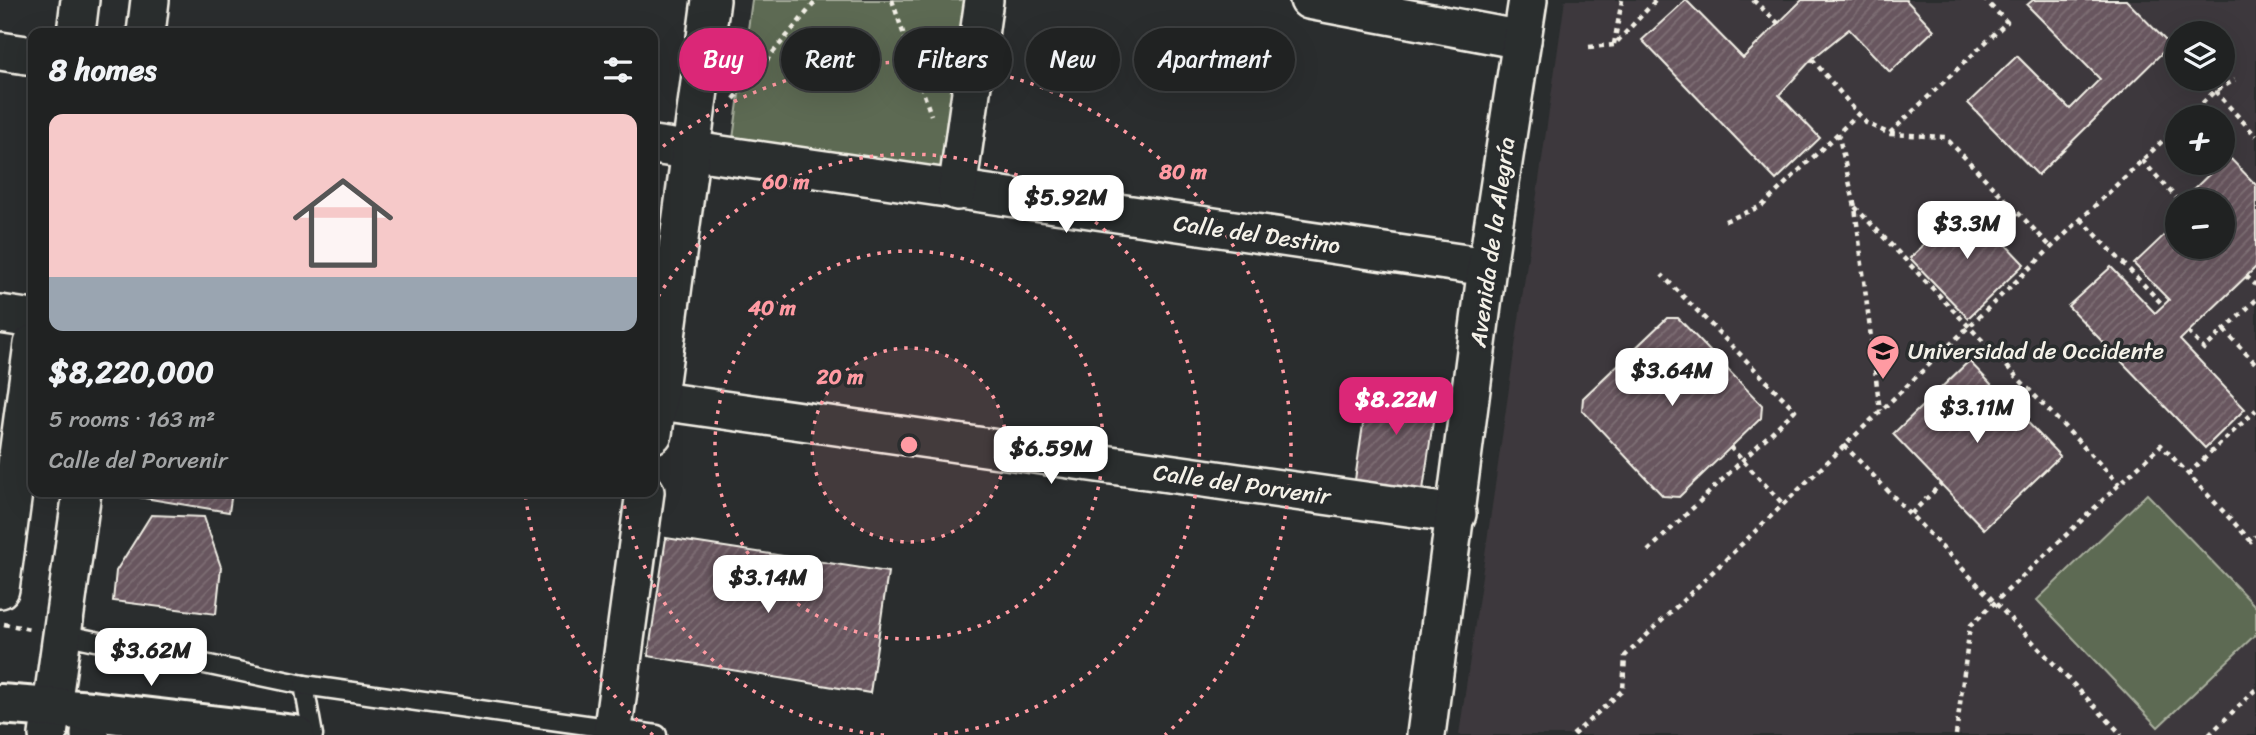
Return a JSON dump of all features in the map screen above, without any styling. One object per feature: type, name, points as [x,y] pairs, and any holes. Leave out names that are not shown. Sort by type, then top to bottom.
[{"type":"main road","points":[[0,704],[50,722],[295,735]]},
{"type":"street","points":[[77,28],[80,0]]},
{"type":"street","points":[[147,28],[150,0]]},
{"type":"street","points":[[658,384],[711,0]]},
{"type":"street","points":[[957,191],[984,0]]},
{"type":"street","points":[[1309,0],[1522,40]]},
{"type":"street","name":"Avenida de la Alegría","points":[[1426,735],[1457,514],[1487,267],[1528,0]]},
{"type":"street","points":[[0,51],[28,55]]},
{"type":"street","name":"Calle del Destino","points":[[658,146],[1487,267]]},
{"type":"street","points":[[0,314],[28,318]]},
{"type":"street","name":"Calle del Porvenir","points":[[658,413],[1457,514]]},
{"type":"street","points":[[0,589],[24,473],[28,416]]},
{"type":"street","points":[[50,722],[81,497]]},
{"type":"street","points":[[612,732],[644,497]]},
{"type":"lane","points":[[62,634],[304,685],[612,732],[657,735]]},
{"type":"lane","points":[[304,685],[313,735]]},
{"type":"path","points":[[727,107],[817,0]]},
{"type":"path","points":[[892,0],[936,127]]},
{"type":"path","points":[[1614,45],[1622,0]]},
{"type":"path","points":[[1589,47],[1614,45],[1656,0]]},
{"type":"path","points":[[1753,0],[1778,23]]},
{"type":"path","points":[[1890,134],[2007,22],[1985,0]]},
{"type":"path","points":[[1812,59],[1866,123],[1890,134],[1945,137],[2052,247]]},
{"type":"path","points":[[2201,105],[2215,92],[2256,136]]},
{"type":"path","points":[[1725,221],[1762,206],[1858,114]]},
{"type":"path","points":[[1838,133],[1855,207],[1880,411]]},
{"type":"path","points":[[1573,735],[1623,690],[1625,656],[2165,138]]},
{"type":"path","points":[[2142,160],[2168,189]]},
{"type":"path","points":[[1855,207],[2119,484]]},
{"type":"path","points":[[2081,219],[2163,305]]},
{"type":"path","points":[[1648,551],[1795,411],[1662,275]]},
{"type":"path","points":[[2246,276],[2256,285]]},
{"type":"path","points":[[2188,332],[2204,349],[2256,300]]},
{"type":"path","points":[[2224,330],[2256,364]]},
{"type":"path","points":[[2188,474],[2256,410]]},
{"type":"path","points":[[1844,445],[2122,735]]},
{"type":"path","points":[[1956,735],[1970,626],[2161,445],[2250,541],[2256,536]]},
{"type":"path","points":[[1730,447],[1783,504]]},
{"type":"path","points":[[1911,514],[1941,484]]},
{"type":"path","points":[[2209,735],[2256,690]]},
{"type":"shaded area","name":"Universidad de Occidente","points":[[1565,0],[2256,0],[2256,735],[1459,735]]},
{"type":"green space","points":[[752,0],[978,0],[974,28],[894,28],[894,91],[966,91],[956,170],[733,139],[740,91],[767,91],[767,28],[748,28]]},
{"type":"green space","points":[[2147,494],[2256,607],[2256,634],[2158,727],[2037,600]]},
{"type":"building","points":[[1686,0],[1743,58],[1802,0],[1906,0],[1934,30],[1890,72],[1849,29],[1812,59],[1779,95],[1820,138],[1776,180],[1642,40]]},
{"type":"building","points":[[2033,0],[2126,0],[2165,40],[2165,50],[2038,175],[1968,103],[2017,56],[2070,109],[2100,79],[2027,5]]},
{"type":"building","points":[[2235,163],[2256,185],[2256,267],[2180,340],[2245,409],[2205,448],[2068,306],[2111,267],[2155,313],[2169,300],[2134,264],[2165,234],[2165,259],[2235,259],[2235,189],[2194,189],[2209,175],[2235,175]]},
{"type":"building","points":[[1967,204],[2024,264],[1968,318],[1910,258]]},
{"type":"building","points":[[1667,318],[1678,318],[1762,405],[1761,418],[1679,497],[1663,496],[1582,410],[1583,398]]},
{"type":"building","points":[[1969,361],[2060,456],[1984,529],[1893,434]]},
{"type":"building","points":[[1369,383],[1437,394],[1423,490],[1355,480]]},
{"type":"building","points":[[138,497],[231,497],[229,512]]},
{"type":"building","points":[[151,515],[204,517],[221,567],[216,614],[113,601],[116,571]]},
{"type":"building","points":[[666,538],[888,572],[870,693],[648,656]]},
{"type":"place","name":"Universidad de Occidente","points":[[1883,381]]}]
